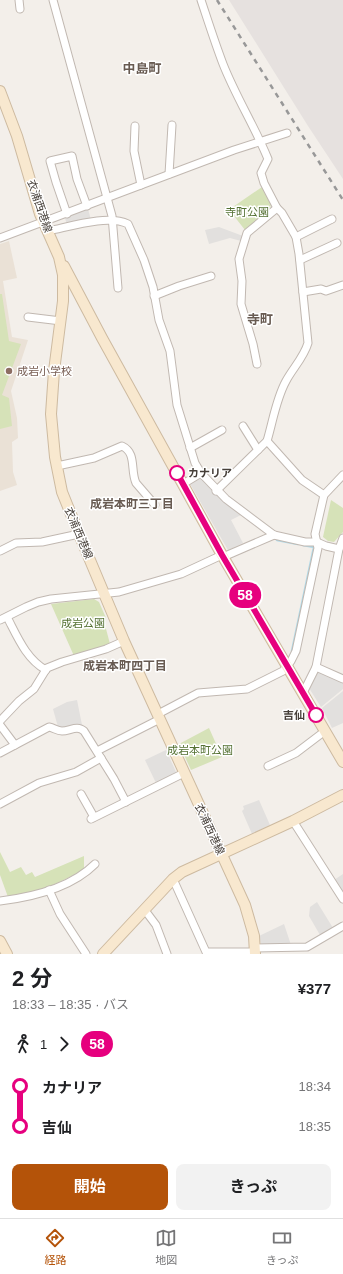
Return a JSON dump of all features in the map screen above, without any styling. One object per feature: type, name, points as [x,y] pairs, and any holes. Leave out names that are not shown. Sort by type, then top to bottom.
[{"type":"street","points":[[19,0],[20,9]]},
{"type":"street","points":[[53,0],[107,198],[112,221],[118,288]]},
{"type":"street","points":[[201,0],[223,64],[268,159],[261,173],[264,183],[277,208],[296,237],[300,260],[308,343],[280,393],[267,441],[216,490]]},
{"type":"street","name":"衣浦西港線","points":[[0,91],[17,136],[46,227],[60,257],[63,275],[61,321],[54,371],[51,414],[57,466],[62,492],[124,641],[222,854],[250,921],[254,936],[255,952]]},
{"type":"street","points":[[169,174],[172,125]]},
{"type":"street","points":[[135,126],[134,151],[141,185]]},
{"type":"street","points":[[46,227],[67,214],[107,198],[260,141],[287,133]]},
{"type":"street","points":[[67,214],[50,160],[72,156],[77,179],[87,206]]},
{"type":"street","points":[[257,364],[253,344],[241,304],[242,281],[239,259],[247,234],[277,208]]},
{"type":"street","points":[[296,237],[332,219]]},
{"type":"street","points":[[0,238],[46,227],[112,221],[128,224],[144,260],[153,287],[159,320],[170,351],[177,405],[190,448],[201,473],[216,490],[274,535],[306,542],[317,542],[339,549]]},
{"type":"street","points":[[300,260],[337,243]]},
{"type":"street","points":[[60,257],[102,338],[222,556],[343,762]]},
{"type":"street","points":[[154,296],[211,276]]},
{"type":"street","points":[[303,292],[321,289],[326,291],[343,285]]},
{"type":"street","points":[[63,292],[67,287],[71,286],[76,289]]},
{"type":"street","points":[[28,317],[61,321]]},
{"type":"street","points":[[243,426],[258,450]]},
{"type":"street","points":[[190,448],[222,430]]},
{"type":"street","points":[[267,441],[302,480],[324,495]]},
{"type":"street","points":[[57,466],[94,458],[122,446],[130,453],[136,483],[155,505]]},
{"type":"street","points":[[183,484],[201,473]]},
{"type":"street","points":[[97,751],[159,717],[198,693],[239,691],[247,689],[284,671],[288,667],[296,651],[318,548],[315,534],[324,495],[343,475]]},
{"type":"street","points":[[1,548],[16,543],[42,542],[79,534]]},
{"type":"street","points":[[0,620],[38,602],[51,599],[119,592],[181,574],[274,535]]},
{"type":"street","points":[[303,693],[316,666],[339,549],[343,538]]},
{"type":"street","points":[[7,617],[28,654],[40,667],[46,670]]},
{"type":"street","points":[[0,721],[19,701],[34,689],[46,670],[51,666],[106,649],[124,641]]},
{"type":"street","points":[[316,666],[343,679]]},
{"type":"street","points":[[0,725],[15,745]]},
{"type":"street","points":[[0,753],[49,727],[63,731],[78,728],[84,731],[97,751],[126,802]]},
{"type":"street","points":[[268,766],[296,753],[325,731]]},
{"type":"street","points":[[0,804],[39,783],[76,772],[101,758]]},
{"type":"street","points":[[81,794],[93,818],[184,773]]},
{"type":"street","points":[[103,954],[173,879],[182,872],[293,821],[343,795]]},
{"type":"street","points":[[293,821],[343,899]]},
{"type":"street","points":[[0,900],[49,890],[86,873],[95,864]]},
{"type":"street","points":[[173,879],[206,952],[255,952],[307,947],[343,926]]},
{"type":"street","points":[[49,890],[60,914],[86,954]]},
{"type":"street","points":[[144,910],[156,925],[166,954]]},
{"type":"street","points":[[0,941],[7,954]]},
{"type":"shaded area","points":[[229,0],[343,0],[343,179],[308,126]]},
{"type":"shaded area","points":[[88,209],[91,220],[67,225],[65,218]]},
{"type":"shaded area","points":[[219,227],[243,236],[241,241],[230,238],[209,244],[205,230]]},
{"type":"shaded area","name":"成岩小学校","points":[[9,241],[17,278],[3,281],[12,337],[28,340],[11,391],[17,418],[18,438],[12,442],[13,472],[17,485],[0,491],[0,244]]},
{"type":"shaded area","points":[[199,476],[214,493],[241,515],[231,520],[243,543],[228,550],[189,482]]},
{"type":"shaded area","points":[[317,669],[343,681],[343,689],[321,707],[309,688]]},
{"type":"shaded area","points":[[343,691],[343,723],[332,728],[322,708]]},
{"type":"shaded area","points":[[77,700],[82,725],[62,728],[58,727],[53,709],[67,702]]},
{"type":"shaded area","points":[[166,750],[176,772],[156,783],[145,760]]},
{"type":"shaded area","points":[[259,800],[270,825],[252,834],[242,811],[244,809],[243,806]]},
{"type":"shaded area","points":[[343,874],[343,894],[334,880]]},
{"type":"shaded area","points":[[317,902],[333,928],[320,935],[309,916],[310,907]]},
{"type":"shaded area","points":[[284,924],[291,945],[261,945],[259,936]]},
{"type":"green space","name":"寺町公園","points":[[262,187],[271,204],[270,208],[245,230],[234,216],[228,215],[227,211]]},
{"type":"green space","points":[[0,294],[2,294],[9,341],[21,344],[2,395],[9,398],[12,426],[0,429]]},
{"type":"green space","points":[[331,500],[343,508],[343,532],[334,542],[328,541],[323,537]]},
{"type":"green space","name":"成岩公園","points":[[94,599],[99,602],[106,618],[105,625],[110,644],[74,656],[51,604]]},
{"type":"green space","name":"成岩本町公園","points":[[209,728],[222,757],[191,770],[179,744]]},
{"type":"green space","points":[[0,852],[10,872],[21,867],[26,875],[32,872],[35,877],[84,856],[84,870],[47,888],[8,897],[0,875]]},
{"type":"waterway","points":[[277,540],[298,544]]},
{"type":"waterway","points":[[292,651],[314,547],[303,545]]},
{"type":"railway","points":[[217,0],[343,200]]},
{"type":"bus line","name":"58","points":[[177,473],[222,555],[316,715]]},
{"type":"place","name":"成岩小学校","points":[[9,371]]},
{"type":"place","name":"カナリア","points":[[177,473]]},
{"type":"place","name":"吉仙","points":[[316,715]]},
{"type":"district","name":"中島町","points":[[142,68]]},
{"type":"district","name":"寺町","points":[[260,319]]},
{"type":"district","name":"成岩本町三丁目","points":[[132,504]]},
{"type":"district","name":"成岩本町四丁目","points":[[125,666]]}]
